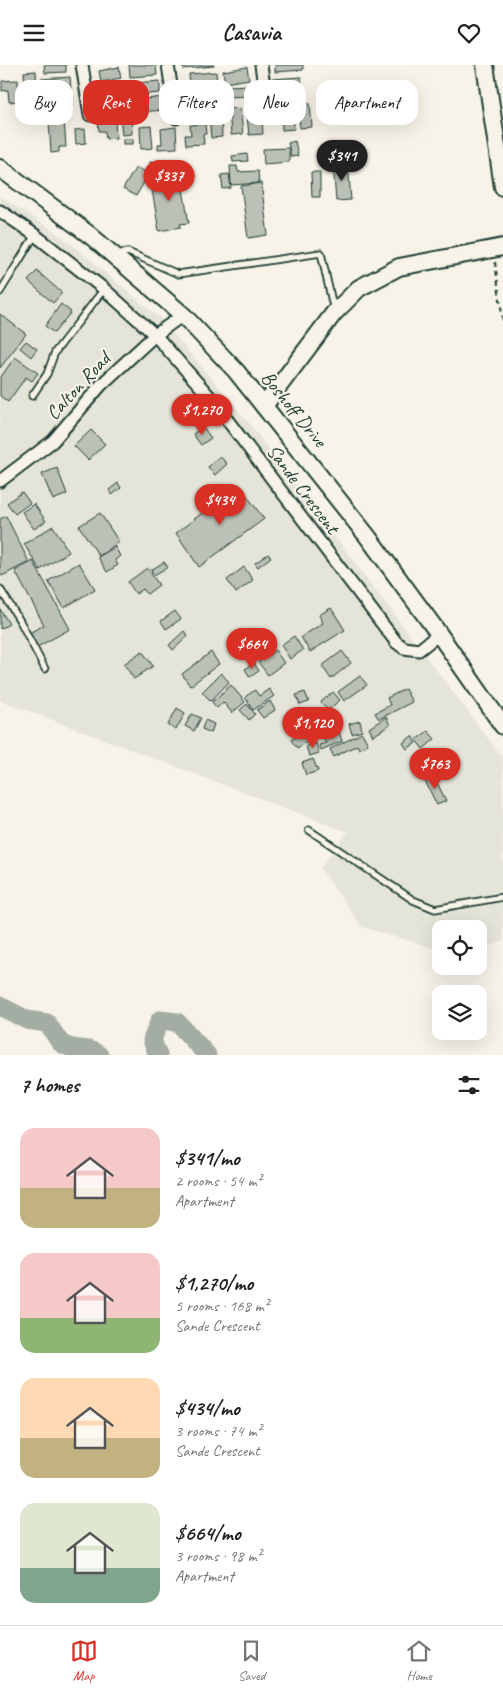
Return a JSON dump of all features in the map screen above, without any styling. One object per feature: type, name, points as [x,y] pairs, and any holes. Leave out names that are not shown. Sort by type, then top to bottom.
[{"type":"main road","points":[[485,65],[503,187]]},
{"type":"main road","name":"Boshoff Drive","points":[[0,168],[113,255],[183,315],[236,371],[322,477],[439,633],[503,726]]},
{"type":"main road","points":[[264,406],[334,313],[359,288],[399,267],[498,248]]},
{"type":"street","points":[[82,65],[84,80]]},
{"type":"street","points":[[168,65],[170,80]]},
{"type":"street","points":[[261,65],[263,80]]},
{"type":"street","name":"Sande Crescent","points":[[0,211],[35,235],[104,289],[155,335],[209,396],[396,641],[404,648],[419,650],[439,633]]},
{"type":"street","name":"Calton Road","points":[[0,481],[53,441],[101,385],[155,335],[183,315]]},
{"type":"lane","points":[[0,292],[35,235]]},
{"type":"lane","points":[[113,255],[128,252],[178,274],[321,253],[334,313]]},
{"type":"lane","points":[[32,396],[47,374],[55,352],[104,289]]},
{"type":"lane","points":[[0,589],[20,621],[45,669]]},
{"type":"lane","points":[[309,830],[413,900],[435,909],[503,897]]},
{"type":"path","points":[[498,248],[503,322]]},
{"type":"shaded area","points":[[0,196],[64,238],[162,320],[249,423],[503,758],[503,941],[487,947],[487,920],[432,920],[432,947],[362,927],[320,868],[348,832],[0,700]]},
{"type":"building","points":[[44,65],[66,65],[66,72],[45,73]]},
{"type":"building","points":[[129,65],[156,65],[157,75],[130,77]]},
{"type":"building","points":[[183,65],[214,65],[214,66],[183,69]]},
{"type":"building","points":[[275,65],[303,65],[303,70],[275,72]]},
{"type":"building","points":[[119,67],[121,78],[101,80],[99,71]]},
{"type":"building","points":[[247,67],[249,79],[234,82],[224,80],[223,71]]},
{"type":"building","points":[[36,71],[36,80],[25,80],[24,72]]},
{"type":"building","points":[[216,72],[217,80],[190,80],[189,74]]},
{"type":"building","points":[[70,77],[70,80],[41,80]]},
{"type":"building","points":[[301,77],[301,80],[272,80]]},
{"type":"building","points":[[15,80],[15,101],[9,102],[8,90],[2,91],[2,81]]},
{"type":"building","points":[[159,81],[159,93],[149,94],[149,82]]},
{"type":"building","points":[[244,85],[244,96],[234,97],[234,86]]},
{"type":"building","points":[[159,98],[159,110],[149,111],[149,99]]},
{"type":"building","points":[[306,103],[310,103],[312,127],[300,128],[300,125],[306,125]]},
{"type":"building","points":[[240,108],[243,134],[231,135],[230,125],[234,125],[234,109]]},
{"type":"building","points":[[49,125],[64,125],[66,147],[59,147],[59,152],[51,153]]},
{"type":"building","points":[[98,125],[115,125],[116,138],[106,139],[105,131],[99,131]]},
{"type":"building","points":[[121,125],[132,125],[132,134],[122,135]]},
{"type":"building","points":[[190,125],[205,125],[206,134],[203,134],[204,144],[186,145],[185,135],[191,135]]},
{"type":"building","points":[[210,125],[221,125],[222,137],[211,138]]},
{"type":"building","points":[[248,125],[262,125],[263,134],[249,135]]},
{"type":"building","points":[[282,125],[294,125],[294,129],[282,130]]},
{"type":"building","points":[[151,126],[153,148],[141,149],[140,127]]},
{"type":"building","points":[[176,127],[177,148],[158,149],[158,144],[162,144],[161,129]]},
{"type":"building","points":[[85,129],[86,143],[76,144],[75,130]]},
{"type":"building","points":[[123,139],[133,139],[133,144],[123,144]]},
{"type":"building","points":[[295,141],[298,156],[291,157],[288,143]]},
{"type":"building","points":[[343,147],[344,153],[326,155],[326,149]]},
{"type":"building","points":[[289,148],[289,162],[264,164],[263,149]]},
{"type":"building","points":[[247,154],[248,161],[233,162],[232,156]]},
{"type":"building","points":[[163,161],[164,168],[151,169],[150,162]]},
{"type":"building","points":[[348,163],[351,200],[336,201],[333,164]]},
{"type":"building","points":[[230,166],[237,166],[238,172],[258,171],[259,183],[231,185]]},
{"type":"building","points":[[136,167],[149,174],[136,196],[123,189]]},
{"type":"building","points":[[311,172],[320,172],[320,197],[312,197]]},
{"type":"building","points":[[180,173],[189,223],[180,224],[181,227],[159,231],[150,178]]},
{"type":"building","points":[[229,174],[231,188],[223,189],[221,175]]},
{"type":"building","points":[[261,183],[268,235],[248,238],[241,186]]},
{"type":"building","points":[[37,271],[62,293],[53,303],[28,281]]},
{"type":"building","points":[[61,304],[71,312],[54,333],[45,326]]},
{"type":"building","points":[[0,314],[26,334],[0,368]]},
{"type":"building","points":[[26,341],[37,349],[31,357],[20,348]]},
{"type":"building","points":[[15,357],[38,373],[32,381],[26,377],[8,402],[0,396],[0,378]]},
{"type":"building","points":[[203,427],[211,438],[201,445],[193,434]]},
{"type":"building","points":[[91,430],[105,444],[88,460],[74,446]]},
{"type":"building","points":[[220,456],[227,464],[215,475],[208,467]]},
{"type":"building","points":[[57,468],[67,494],[53,500],[42,474]]},
{"type":"building","points":[[118,483],[121,488],[112,495],[109,490]]},
{"type":"building","points":[[239,485],[264,519],[199,567],[176,533]]},
{"type":"building","points":[[22,492],[30,503],[15,514],[7,503]]},
{"type":"building","points":[[34,504],[46,521],[34,529],[22,512]]},
{"type":"building","points":[[100,513],[119,542],[99,556],[79,526]]},
{"type":"building","points":[[6,516],[29,562],[2,576],[0,572],[0,519]]},
{"type":"building","points":[[53,526],[69,552],[40,570],[24,544]]},
{"type":"building","points":[[115,547],[120,556],[115,560],[118,565],[107,572],[98,557]]},
{"type":"building","points":[[268,554],[271,557],[258,567],[255,563]]},
{"type":"building","points":[[33,561],[70,629],[37,647],[29,633],[44,625],[15,571]]},
{"type":"building","points":[[164,562],[168,567],[154,575],[151,570]]},
{"type":"building","points":[[79,563],[95,589],[64,608],[48,581]]},
{"type":"building","points":[[244,567],[253,580],[236,593],[227,580]]},
{"type":"building","points":[[147,568],[159,585],[147,594],[143,589],[136,594],[128,582]]},
{"type":"building","points":[[331,608],[345,630],[310,652],[301,637],[323,623],[319,615]]},
{"type":"building","points":[[0,609],[9,624],[0,629]]},
{"type":"building","points":[[175,611],[181,619],[166,629],[161,621]]},
{"type":"building","points":[[184,631],[188,636],[173,650],[169,645]]},
{"type":"building","points":[[294,636],[303,650],[290,659],[281,645]]},
{"type":"building","points":[[275,650],[284,663],[268,675],[258,662]]},
{"type":"building","points":[[142,651],[153,666],[134,679],[124,664]]},
{"type":"building","points":[[342,651],[351,663],[331,679],[322,666]]},
{"type":"building","points":[[211,652],[219,664],[190,686],[182,674]]},
{"type":"building","points":[[254,663],[259,671],[250,677],[245,669]]},
{"type":"building","points":[[221,673],[229,682],[211,701],[202,692]]},
{"type":"building","points":[[360,676],[367,685],[344,701],[338,692]]},
{"type":"building","points":[[231,685],[245,702],[232,713],[223,702],[217,708],[212,702]]},
{"type":"building","points":[[269,689],[274,696],[253,710],[245,697],[255,690],[259,696]]},
{"type":"building","points":[[405,689],[412,702],[379,719],[375,713],[390,705],[387,698]]},
{"type":"building","points":[[305,692],[309,702],[300,705],[296,695]]},
{"type":"building","points":[[333,692],[340,700],[328,710],[321,702]]},
{"type":"building","points":[[270,701],[275,710],[263,718],[257,710]]},
{"type":"building","points":[[247,704],[255,714],[249,720],[240,710]]},
{"type":"building","points":[[177,708],[185,713],[176,730],[168,725]]},
{"type":"building","points":[[192,714],[201,718],[194,731],[185,726]]},
{"type":"building","points":[[386,717],[390,725],[373,736],[369,728]]},
{"type":"building","points":[[205,720],[214,724],[211,733],[202,729]]},
{"type":"building","points":[[360,721],[362,731],[352,734],[349,724]]},
{"type":"building","points":[[338,729],[342,741],[321,750],[319,745],[326,743],[322,735]]},
{"type":"building","points":[[306,730],[312,738],[297,748],[291,740]]},
{"type":"building","points":[[428,731],[435,739],[423,749],[416,740]]},
{"type":"building","points":[[362,733],[368,744],[359,749],[357,745],[334,757],[330,749]]},
{"type":"building","points":[[412,736],[416,743],[407,749],[403,743]]},
{"type":"building","points":[[316,743],[319,753],[309,756],[306,746]]},
{"type":"building","points":[[313,759],[318,771],[306,775],[302,763]]},
{"type":"building","points":[[433,774],[446,801],[437,805],[424,779]]},
{"type":"waterway","points":[[0,1006],[27,1020],[47,1023],[59,1041],[65,1046],[95,1052],[99,1055]]},
{"type":"waterway","points":[[158,1055],[152,1040],[160,1020],[177,1022],[207,1055]]}]
